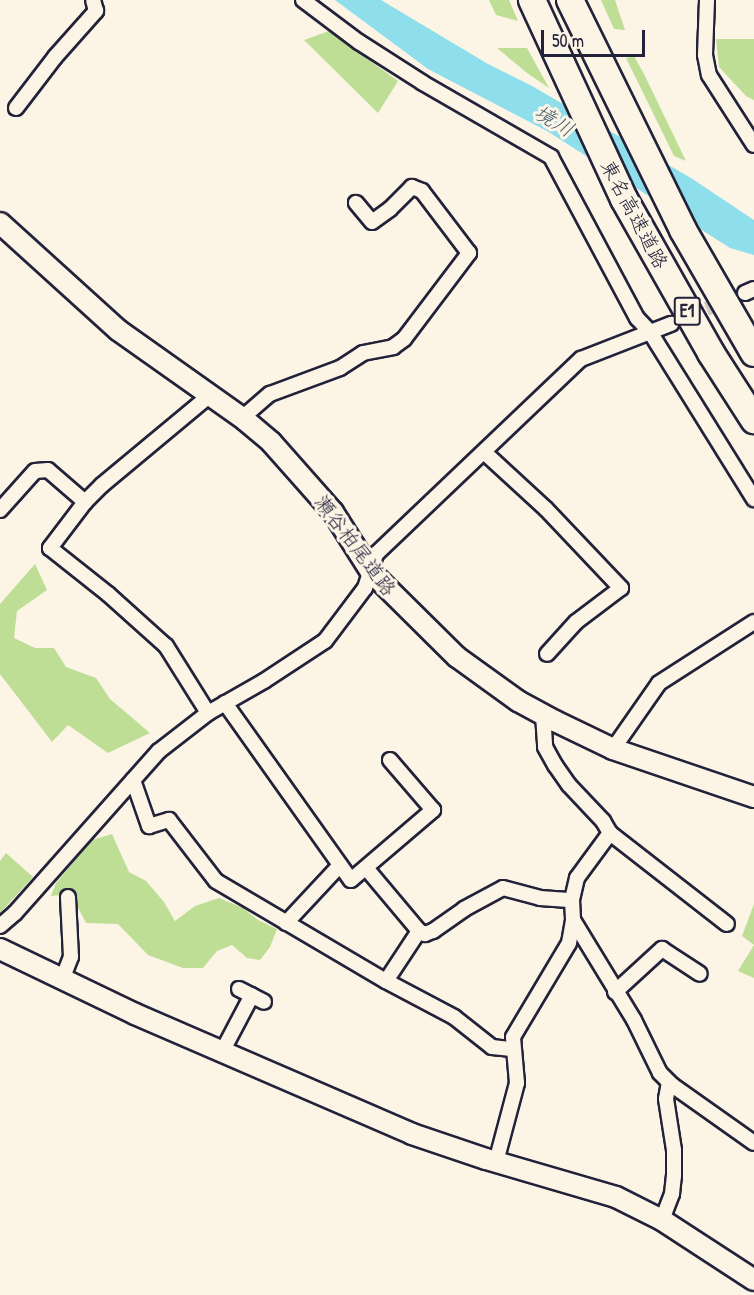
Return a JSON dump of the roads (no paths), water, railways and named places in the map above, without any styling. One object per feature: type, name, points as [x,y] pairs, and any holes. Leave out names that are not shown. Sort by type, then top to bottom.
[{"type":"highway","name":"東名高速道路","points":[[532,0],[624,199],[711,353],[754,420]]},
{"type":"highway","name":"東名高速道路","points":[[570,0],[683,230],[754,353]]},
{"type":"main road","name":"瀬谷柏尾道路","points":[[0,223],[118,330],[242,418],[271,442],[333,512],[371,572],[457,657],[543,715],[613,749],[754,797]]},
{"type":"main road","points":[[0,949],[62,980],[222,1052],[412,1134],[496,1162],[616,1197],[662,1220],[754,1280]]},
{"type":"street","points":[[16,108],[55,57],[96,12],[93,0]]},
{"type":"street","points":[[303,0],[359,42],[423,83],[551,157],[637,318],[650,332],[754,499]]},
{"type":"street","points":[[707,0],[705,55],[709,75],[754,145]]},
{"type":"street","points":[[740,120],[754,124]]},
{"type":"street","points":[[242,418],[270,394],[340,368],[363,353],[393,347],[405,339],[469,253],[422,191],[412,187],[390,209],[372,222],[356,203]]},
{"type":"street","points":[[0,926],[15,913],[159,751],[208,712],[326,641],[364,588],[376,555],[580,359],[671,324]]},
{"type":"street","points":[[208,712],[166,646],[116,601],[50,548],[85,502],[102,485],[209,396]]},
{"type":"street","points":[[484,452],[546,509],[621,588],[576,622],[547,654]]},
{"type":"street","points":[[0,510],[35,471],[48,470],[85,502]]},
{"type":"street","points":[[572,558],[583,548]]},
{"type":"street","points":[[613,749],[659,683],[754,622]]},
{"type":"street","points":[[225,703],[351,880],[367,869],[433,810],[390,760]]},
{"type":"street","points":[[543,715],[545,747],[550,756],[569,785],[603,821],[610,833],[727,924]]},
{"type":"street","points":[[133,780],[149,826],[169,820],[216,881],[386,981],[453,1017],[492,1047],[512,1049]]},
{"type":"street","points":[[496,1162],[517,1083],[517,1065],[512,1049],[513,1037],[569,943],[573,920],[572,900],[577,878],[610,833]]},
{"type":"street","points":[[286,923],[340,865]]},
{"type":"street","points":[[367,869],[419,931],[425,934],[503,888],[540,898],[572,900]]},
{"type":"street","points":[[62,980],[71,957],[68,897]]},
{"type":"street","points":[[573,920],[660,1073],[669,1082],[754,1143]]},
{"type":"street","points":[[386,981],[419,931]]},
{"type":"street","points":[[615,992],[662,950],[700,974]]},
{"type":"street","points":[[222,1052],[252,995]]},
{"type":"street","points":[[662,1220],[672,1194],[674,1176],[674,1150],[666,1099],[669,1082]]},
{"type":"water","name":"境川","points":[[335,0],[381,0],[488,64],[532,86],[691,178],[754,220],[754,255],[730,248],[547,131],[428,69]]},
{"type":"tunnel","points":[[687,317],[745,293]]}]
